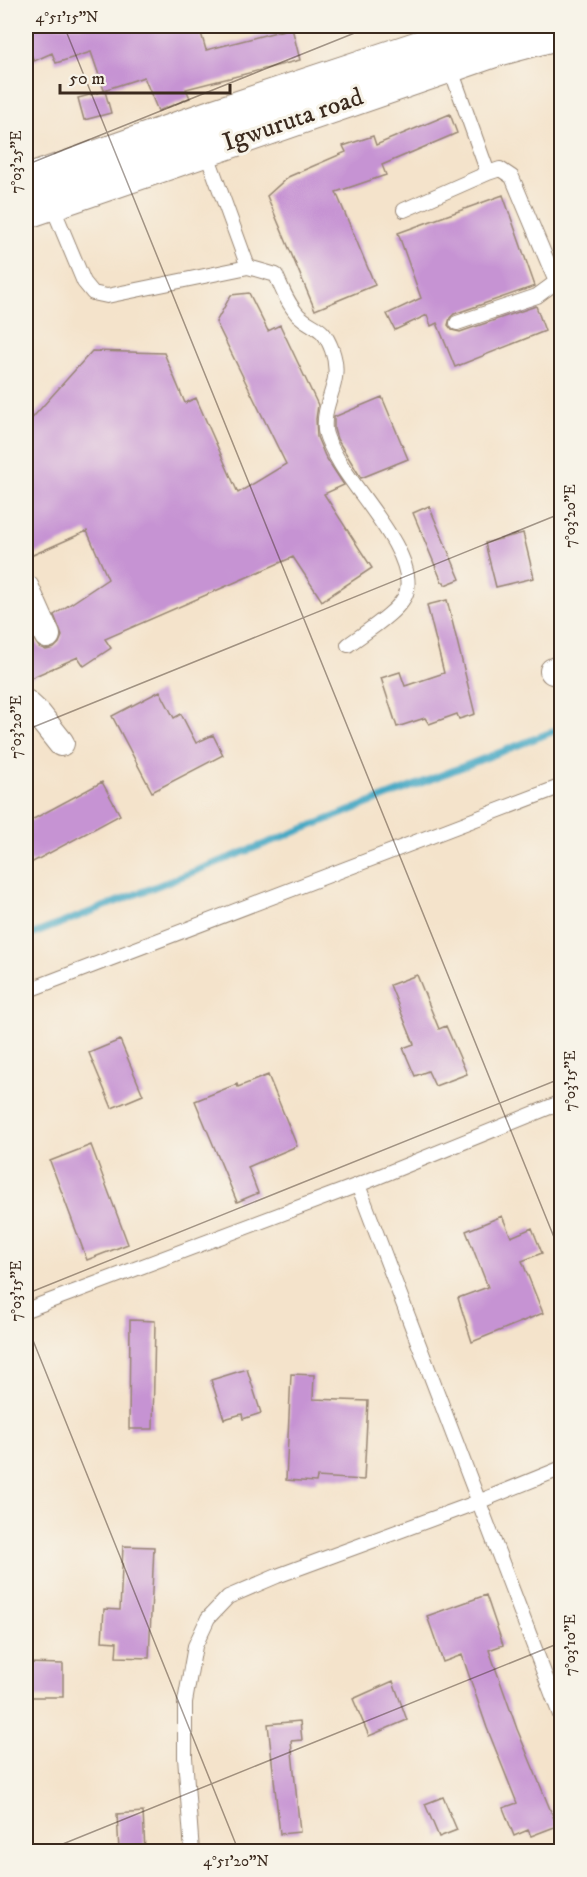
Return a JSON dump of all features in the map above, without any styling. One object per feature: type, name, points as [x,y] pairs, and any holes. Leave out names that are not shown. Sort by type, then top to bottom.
[{"type":"main road","name":"Igwuruta road","points":[[26,182],[218,114],[478,32],[558,30]]},
{"type":"main road","name":"Igwuruta road","points":[[38,208],[450,67],[478,32]]},
{"type":"street","points":[[26,588],[47,635]]},
{"type":"street","points":[[26,704],[38,714],[61,743]]},
{"type":"lane","points":[[450,67],[488,173]]},
{"type":"lane","points":[[205,149],[248,267]]},
{"type":"lane","points":[[404,210],[500,169],[512,177],[556,282],[537,296],[457,323]]},
{"type":"lane","points":[[38,208],[93,293],[107,296],[248,267],[276,275],[299,316],[323,330],[333,352],[337,378],[325,412],[325,433],[341,465],[401,554],[409,575],[407,593],[395,610],[348,645]]},
{"type":"lane","points":[[26,991],[561,786]]},
{"type":"lane","points":[[26,1310],[358,1185],[561,1102]]},
{"type":"lane","points":[[358,1185],[561,1720]]},
{"type":"lane","points":[[192,1851],[185,1757],[185,1702],[195,1646],[208,1618],[228,1597],[277,1576],[478,1502],[561,1468]]},
{"type":"building","points":[[26,26],[199,26],[206,50],[292,28],[300,60],[186,89],[190,98],[158,111],[144,77],[104,90],[91,52],[56,63],[52,53],[34,61],[26,43]]},
{"type":"building","points":[[105,91],[111,113],[84,120],[78,98]]},
{"type":"building","points":[[450,114],[457,133],[382,165],[386,175],[336,192],[375,285],[315,310],[267,196],[288,177],[346,152],[343,146],[373,136],[376,145]]},
{"type":"building","points":[[503,195],[535,286],[454,314],[448,325],[452,330],[460,332],[536,306],[545,331],[455,367],[437,323],[431,326],[427,315],[395,330],[387,314],[421,298],[398,233]]},
{"type":"building","points":[[249,293],[268,331],[280,325],[318,405],[317,437],[325,456],[344,485],[324,494],[372,568],[322,601],[293,557],[105,639],[111,648],[84,666],[78,657],[26,680],[26,634],[29,631],[39,647],[46,650],[54,648],[62,636],[54,615],[108,579],[87,531],[26,558],[26,425],[92,351],[164,353],[185,403],[196,398],[238,493],[286,464],[216,322],[231,295]]},
{"type":"building","points":[[382,397],[408,459],[361,478],[337,439],[334,417]]},
{"type":"building","points":[[429,506],[460,579],[445,585],[413,513]]},
{"type":"building","points":[[523,533],[534,578],[496,587],[485,543]]},
{"type":"building","points":[[447,600],[475,714],[459,719],[457,714],[429,724],[425,718],[397,727],[381,678],[400,672],[405,686],[444,673],[427,605]]},
{"type":"building","points":[[160,691],[174,718],[181,714],[196,743],[213,735],[223,755],[152,792],[112,716]]},
{"type":"building","points":[[102,782],[120,815],[31,863],[26,852],[26,823]]},
{"type":"building","points":[[417,975],[439,1029],[446,1026],[467,1074],[435,1086],[428,1071],[415,1076],[403,1048],[414,1044],[390,985]]},
{"type":"building","points":[[120,1040],[143,1095],[112,1108],[89,1053]]},
{"type":"building","points":[[268,1075],[297,1146],[248,1167],[258,1193],[237,1202],[195,1101],[237,1084],[238,1087]]},
{"type":"building","points":[[91,1145],[128,1244],[87,1260],[50,1161]]},
{"type":"building","points":[[502,1216],[511,1237],[532,1228],[542,1253],[522,1261],[543,1313],[472,1342],[458,1298],[488,1287],[466,1231]]},
{"type":"building","points":[[130,1320],[155,1321],[153,1429],[129,1429]]},
{"type":"building","points":[[247,1369],[261,1413],[243,1419],[242,1414],[224,1419],[211,1380]]},
{"type":"building","points":[[291,1374],[314,1375],[313,1399],[368,1401],[364,1480],[317,1477],[316,1482],[286,1480]]},
{"type":"building","points":[[123,1546],[154,1547],[149,1658],[116,1657],[117,1642],[102,1641],[104,1609],[120,1610]]},
{"type":"building","points":[[486,1595],[503,1645],[489,1650],[517,1729],[557,1826],[531,1836],[528,1830],[514,1836],[503,1808],[517,1803],[487,1728],[462,1655],[443,1662],[427,1616]]},
{"type":"building","points":[[26,1663],[63,1664],[63,1697],[26,1697]]},
{"type":"building","points":[[393,1681],[407,1720],[369,1736],[353,1699]]},
{"type":"building","points":[[300,1721],[302,1740],[291,1741],[300,1832],[280,1834],[268,1724]]},
{"type":"building","points":[[443,1797],[457,1830],[439,1837],[425,1804]]},
{"type":"building","points":[[143,1812],[145,1851],[119,1851],[117,1814]]},
{"type":"waterway","points":[[26,937],[562,728]]}]
